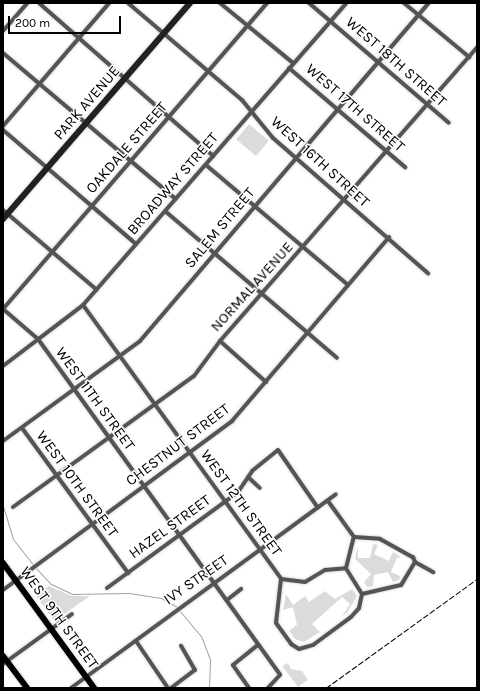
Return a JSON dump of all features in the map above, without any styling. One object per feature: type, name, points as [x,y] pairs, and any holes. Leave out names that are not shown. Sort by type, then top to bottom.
[{"type":"main road","name":"PARK AVENUE","points":[[4,215],[48,168],[190,3]]},
{"type":"main road","name":"WEST 9TH STREET","points":[[3,564],[94,688]]},
{"type":"main road","points":[[4,660],[27,688]]},
{"type":"street","points":[[3,31],[27,3]]},
{"type":"street","points":[[39,3],[78,39],[213,156]]},
{"type":"street","points":[[3,126],[109,3]]},
{"type":"street","name":"WEST 16TH STREET","points":[[128,3],[209,72],[296,158],[428,273]]},
{"type":"street","name":"WEST 17TH STREET","points":[[220,3],[293,63]]},
{"type":"street","name":"OAKDALE STREET","points":[[3,309],[267,3]]},
{"type":"street","name":"WEST 18TH STREET","points":[[310,3],[378,60],[426,105],[449,123]]},
{"type":"street","name":"BROADWAY STREET","points":[[3,366],[83,306],[346,3]]},
{"type":"street","points":[[404,3],[469,57]]},
{"type":"street","name":"SALEM STREET","points":[[3,441],[121,358],[147,335],[214,253],[296,158],[336,108],[429,3]]},
{"type":"street","name":"NORMAL AVENUE","points":[[13,507],[194,376],[220,341],[477,47]]},
{"type":"street","points":[[3,53],[176,199]]},
{"type":"street","name":"WEST 17TH STREET","points":[[289,68],[405,167]]},
{"type":"street","points":[[3,130],[136,244]]},
{"type":"street","points":[[206,165],[348,285]]},
{"type":"street","points":[[165,211],[263,293],[337,358]]},
{"type":"street","points":[[4,215],[52,251],[97,290]]},
{"type":"street","name":"CHESTNUT STREET","points":[[3,590],[91,523],[143,488],[232,421],[388,237]]},
{"type":"street","name":"WEST 12TH STREET","points":[[83,306],[154,406],[281,579]]},
{"type":"street","name":"WEST 11TH STREET","points":[[3,309],[38,339],[143,488],[227,600],[280,675],[268,688]]},
{"type":"street","points":[[220,341],[266,382]]},
{"type":"street","name":"WEST 10TH STREET","points":[[22,428],[128,573]]},
{"type":"street","name":"HAZEL STREET","points":[[107,588],[242,489],[248,477],[278,450],[318,508]]},
{"type":"street","points":[[248,477],[260,488]]},
{"type":"street","name":"IVY STREET","points":[[71,688],[136,641],[184,602],[214,583],[336,494]]},
{"type":"street","points":[[328,501],[354,537],[388,543],[407,553],[415,562],[434,572]]},
{"type":"street","points":[[346,568],[325,570],[305,582],[281,579],[276,623],[291,644],[299,649],[313,645],[351,617],[359,608],[362,594],[346,568],[354,537]]},
{"type":"street","points":[[362,594],[402,585],[415,562]]},
{"type":"street","points":[[227,600],[241,589]]},
{"type":"street","points":[[4,660],[72,614]]},
{"type":"street","points":[[136,641],[168,688]]},
{"type":"street","points":[[249,688],[233,665],[258,644]]},
{"type":"street","points":[[171,688],[195,670],[181,646]]},
{"type":"shaded area","points":[[249,124],[269,141],[256,156],[236,139]]},
{"type":"shaded area","points":[[373,544],[378,545],[374,554],[389,561],[393,552],[401,557],[397,558],[391,572],[400,576],[399,580],[393,582],[388,572],[374,575],[373,586],[367,587],[364,582],[371,574],[355,559],[358,546],[358,558],[370,558]]},
{"type":"shaded area","points":[[49,586],[72,596],[90,596],[54,621],[36,596]]},
{"type":"shaded area","points":[[352,589],[357,596],[347,613],[342,616],[350,604],[342,597],[312,624],[320,632],[304,642],[295,639],[289,631],[297,625],[293,607],[283,610],[286,594],[293,605],[305,596],[309,602],[325,591],[335,599]]},
{"type":"shaded area","points":[[288,663],[291,669],[302,671],[308,680],[298,687],[282,666]]},
{"type":"waterway","points":[[3,506],[13,539],[33,565]]},
{"type":"waterway","points":[[35,567],[51,584],[72,594],[129,593],[161,598],[177,607]]},
{"type":"waterway","points":[[179,610],[201,636],[210,660],[209,688]]},
{"type":"railway","points":[[326,688],[477,579]]}]
